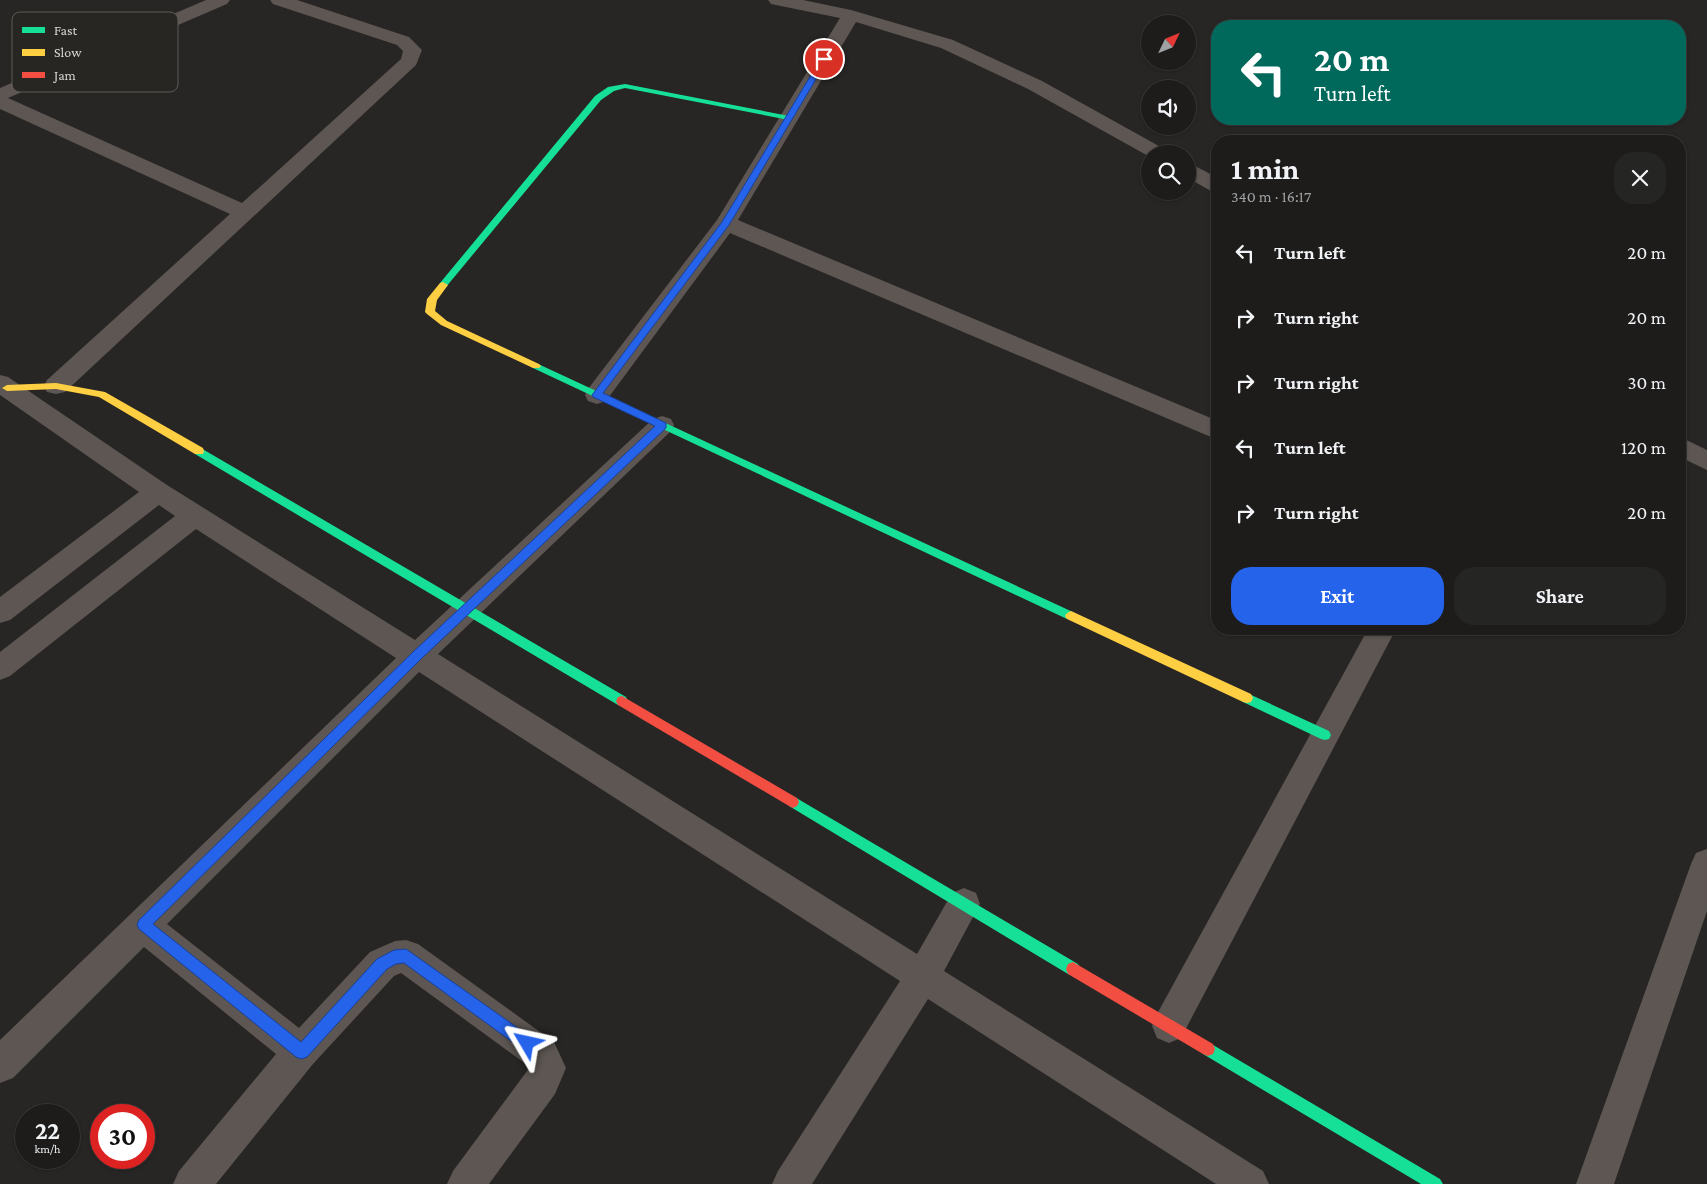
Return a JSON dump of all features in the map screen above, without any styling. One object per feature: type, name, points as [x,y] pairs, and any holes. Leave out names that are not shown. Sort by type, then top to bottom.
[{"type":"street","points":[[178,18],[221,0]]},
{"type":"street","points":[[56,386],[409,60],[413,50],[403,41],[279,0]]},
{"type":"street","points":[[777,0],[851,15],[956,48],[1035,85],[1142,145]]},
{"type":"street","points":[[597,395],[726,223],[851,15]]},
{"type":"street","points":[[789,118],[625,86],[611,88],[598,98],[432,299],[430,312],[444,323],[1325,735]]},
{"type":"street","points":[[0,95],[12,90]]},
{"type":"street","points":[[0,102],[244,212]]},
{"type":"street","points":[[1196,175],[1211,183]]},
{"type":"street","points":[[726,223],[1211,428]]},
{"type":"street","points":[[4,386],[56,386],[102,394],[468,609],[1434,1184]]},
{"type":"street","points":[[4,386],[158,492],[1250,1184]]},
{"type":"street","points":[[0,1065],[417,656],[662,425]]},
{"type":"street","points":[[1686,449],[1707,461]]},
{"type":"street","points":[[0,612],[158,492]]},
{"type":"street","points":[[0,668],[195,515]]},
{"type":"street","points":[[1169,1026],[1379,635]]},
{"type":"street","points":[[1595,1184],[1707,864]]},
{"type":"street","points":[[790,1184],[923,976],[964,904]]},
{"type":"street","points":[[143,925],[301,1052]]},
{"type":"street","points":[[192,1184],[301,1052],[382,964],[394,957],[406,956],[542,1054],[548,1068],[542,1081],[466,1184]]},
{"type":"traffic: fast","points":[[443,285],[598,98],[611,89],[625,86],[789,118]]},
{"type":"traffic: fast","points":[[536,366],[1071,616]]},
{"type":"traffic: fast","points":[[199,451],[622,701]]},
{"type":"traffic: fast","points":[[1247,698],[1325,735]]},
{"type":"traffic: fast","points":[[793,802],[1073,969]]},
{"type":"traffic: fast","points":[[1208,1049],[1435,1184]]},
{"type":"traffic: slow","points":[[443,285],[432,299],[430,312],[444,323],[536,366]]},
{"type":"traffic: slow","points":[[7,388],[56,386],[102,394],[199,451]]},
{"type":"traffic: slow","points":[[1071,616],[1247,698]]},
{"type":"traffic: jam","points":[[622,701],[793,802]]},
{"type":"traffic: jam","points":[[1073,969],[1208,1049]]},
{"type":"route","points":[[527,1043],[406,956],[394,957],[382,964],[301,1052],[143,925],[417,656],[662,425],[597,395],[726,223],[824,59]]}]
